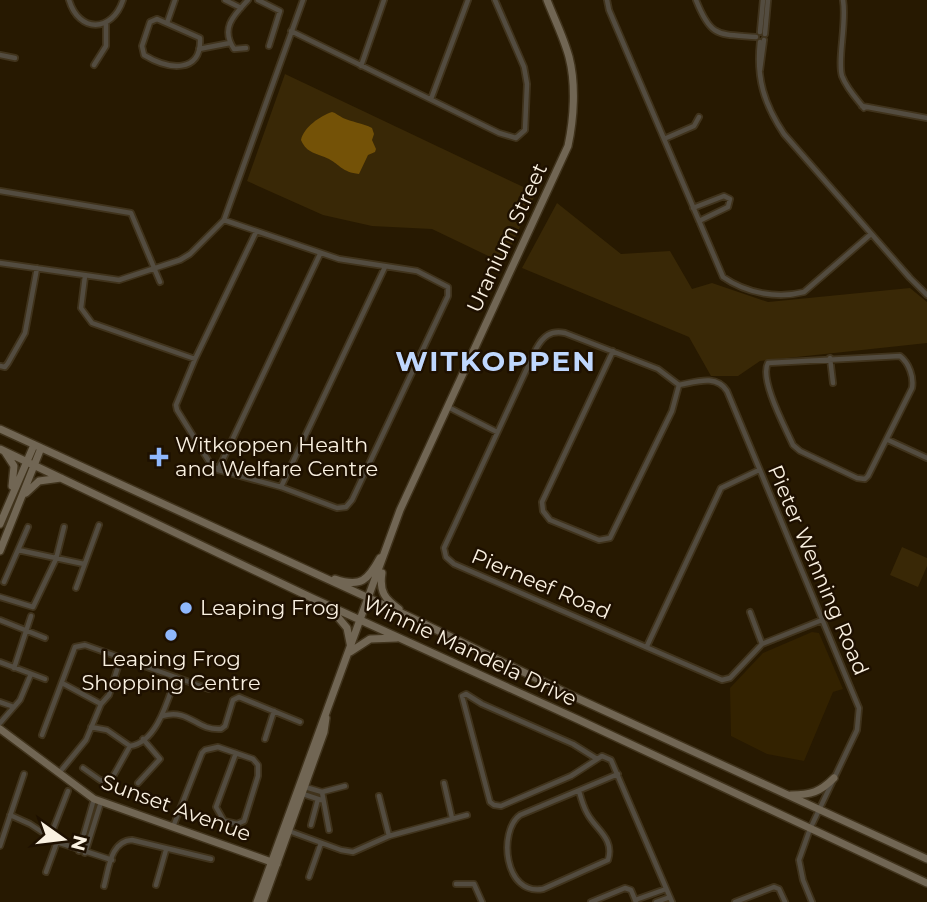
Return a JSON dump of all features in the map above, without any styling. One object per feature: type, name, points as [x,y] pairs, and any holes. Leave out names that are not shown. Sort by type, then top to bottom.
[{"type":"main road","name":"Uranium Street","points":[[326,717],[415,475],[568,146],[572,126],[571,66],[547,0]]},
{"type":"main road","name":"Winnie Mandela Drive","points":[[0,429],[927,859]]},
{"type":"main road","points":[[0,524],[38,446]]},
{"type":"main road","points":[[3,450],[13,462],[15,473],[6,509]]},
{"type":"main road","name":"Winnie Mandela Drive","points":[[3,450],[312,598],[927,883]]},
{"type":"main road","points":[[0,551],[30,463]]},
{"type":"main road","points":[[15,509],[35,483],[62,478]]},
{"type":"main road","points":[[314,573],[341,581],[360,582],[373,570],[391,538]]},
{"type":"main road","points":[[387,549],[381,591],[386,599],[410,617]]},
{"type":"main road","points":[[312,598],[335,612],[342,620],[349,632],[351,650],[370,639],[401,638]]},
{"type":"main road","points":[[257,902],[289,831],[326,725],[326,717]]},
{"type":"main road","points":[[263,902],[315,738],[326,717]]},
{"type":"main road","name":"Sunset Avenue","points":[[0,729],[98,800],[274,863]]},
{"type":"main road","points":[[787,795],[811,795],[834,778]]},
{"type":"street","points":[[69,0],[74,14],[92,24],[106,24],[118,14],[123,0]]},
{"type":"street","points":[[167,23],[175,0]]},
{"type":"street","points":[[225,0],[241,8]]},
{"type":"street","points":[[246,48],[235,49],[230,43],[228,25],[248,0]]},
{"type":"street","points":[[258,0],[280,11],[269,46]]},
{"type":"street","points":[[0,263],[119,280],[154,270],[190,254],[224,220],[303,0]]},
{"type":"street","points":[[360,66],[384,0]]},
{"type":"street","points":[[431,99],[468,0]]},
{"type":"street","points":[[291,31],[511,138],[523,133],[526,124],[526,75],[495,0]]},
{"type":"street","points":[[607,0],[723,277],[748,289],[770,295],[804,292],[871,234]]},
{"type":"street","points":[[696,0],[704,20],[714,31],[761,37]]},
{"type":"street","points":[[843,0],[846,19],[841,73],[850,92],[864,108],[927,118]]},
{"type":"street","points":[[765,3],[759,71],[766,104],[784,134],[927,295]]},
{"type":"street","points":[[157,19],[198,36],[201,40],[199,49],[192,63],[185,66],[158,61],[145,55],[142,46],[150,22],[157,19]]},
{"type":"street","points":[[94,65],[106,46],[106,24]]},
{"type":"street","points":[[199,49],[230,43]]},
{"type":"street","points":[[0,55],[15,58]]},
{"type":"street","points":[[664,139],[694,126],[699,117]]},
{"type":"street","points":[[0,191],[131,213],[160,282]]},
{"type":"street","points":[[693,208],[724,196],[730,199],[728,207],[699,221]]},
{"type":"street","points":[[224,220],[320,254],[428,275],[446,285],[449,292],[364,476],[350,504],[342,509],[281,487],[218,470],[210,463],[177,410],[176,405],[195,359],[256,232]]},
{"type":"street","points":[[218,470],[320,254]]},
{"type":"street","points":[[281,487],[385,267]]},
{"type":"street","points":[[0,366],[8,363],[25,333],[37,268]]},
{"type":"street","points":[[85,276],[81,308],[92,323],[195,359]]},
{"type":"street","name":"Pierneef Road","points":[[679,385],[664,372],[565,333],[554,332],[544,337],[539,342],[444,548],[446,557],[454,564],[722,680],[730,678],[762,644],[822,620]]},
{"type":"street","points":[[613,351],[542,506],[543,512],[550,520],[600,540],[609,539],[672,411],[679,385]]},
{"type":"street","points":[[900,356],[911,373],[913,383],[888,440],[865,479],[857,478],[800,451],[793,445],[769,390],[766,365],[774,361],[830,358],[900,356]]},
{"type":"street","points":[[830,358],[832,383]]},
{"type":"street","name":"Pieter Wenning Road","points":[[679,385],[712,380],[723,386],[859,711],[857,730],[801,854],[799,867],[812,902]]},
{"type":"street","points":[[447,407],[497,432]]},
{"type":"street","points":[[888,440],[927,457]]},
{"type":"street","points":[[647,646],[721,488],[759,470]]},
{"type":"street","points":[[76,587],[99,525]]},
{"type":"street","points":[[4,582],[27,527]]},
{"type":"street","points":[[0,597],[33,607],[56,559],[64,527]]},
{"type":"street","points":[[18,550],[84,564]]},
{"type":"street","points":[[750,612],[762,644]]},
{"type":"street","points":[[14,668],[31,616]]},
{"type":"street","points":[[0,620],[45,638]]},
{"type":"street","points":[[42,735],[75,647],[78,646],[85,645],[209,689]]},
{"type":"street","points":[[59,773],[84,743],[109,695],[121,657]]},
{"type":"street","points":[[0,662],[45,679]]},
{"type":"street","points":[[0,723],[20,700],[31,674]]},
{"type":"street","points":[[91,727],[107,730],[130,746],[137,745],[162,716],[176,677]]},
{"type":"street","points":[[62,682],[102,704]]},
{"type":"street","points":[[597,759],[573,744],[466,694],[462,696],[490,802],[494,805],[501,806],[571,776],[597,759],[606,757],[611,760],[671,899],[656,902]]},
{"type":"street","points":[[162,716],[174,713],[186,716],[202,726],[219,730],[225,726],[236,697],[300,722]]},
{"type":"street","points":[[0,702],[14,707]]},
{"type":"street","points":[[166,705],[174,713]]},
{"type":"street","points":[[265,738],[274,711]]},
{"type":"street","points":[[138,783],[160,760],[143,739]]},
{"type":"street","points":[[83,768],[100,780],[108,782],[130,746]]},
{"type":"street","points":[[173,827],[205,750],[218,747],[236,753],[255,760],[259,768],[245,818],[237,824],[224,821],[216,807],[236,753]]},
{"type":"street","points":[[0,846],[24,774]]},
{"type":"street","points":[[579,791],[587,813],[604,836],[610,852],[608,860],[543,889],[532,889],[516,878],[509,864],[506,849],[514,820],[520,815],[618,774]]},
{"type":"street","points":[[444,783],[452,818]]},
{"type":"street","points":[[303,790],[321,792],[345,786]]},
{"type":"street","points":[[303,790],[321,799]]},
{"type":"street","points":[[50,838],[68,791]]},
{"type":"street","points":[[321,792],[329,831]]},
{"type":"street","points":[[379,796],[389,836]]},
{"type":"street","points":[[311,825],[321,799]]},
{"type":"street","points":[[82,852],[98,800]]},
{"type":"street","points":[[10,815],[57,842],[112,860]]},
{"type":"street","points":[[289,831],[354,852],[389,836],[467,815]]},
{"type":"street","points":[[104,886],[115,848],[125,841],[211,859]]},
{"type":"street","points":[[46,872],[57,842]]},
{"type":"street","points":[[309,877],[321,842]]},
{"type":"street","points":[[156,885],[166,850]]},
{"type":"street","points":[[456,884],[474,884],[482,902]]},
{"type":"street","points":[[735,902],[772,887],[779,889],[785,902]]},
{"type":"street","points":[[591,902],[622,888],[631,890],[636,901],[666,889]]},
{"type":"shaded area","points":[[285,74],[536,193],[503,263],[432,229],[372,226],[323,215],[247,181]]},
{"type":"shaded area","points":[[332,112],[372,128],[372,140],[376,149],[368,155],[359,174],[345,170],[303,145],[301,140],[305,131]]},
{"type":"shaded area","points":[[557,203],[621,254],[670,251],[692,289],[712,283],[768,302],[910,288],[927,302],[927,343],[760,361],[738,376],[711,376],[689,337],[522,268]]},
{"type":"shaded area","points":[[902,547],[927,558],[927,566],[918,587],[890,575]]},
{"type":"shaded area","points":[[812,632],[819,633],[843,689],[833,692],[804,761],[767,754],[731,736],[730,688],[763,653]]},
{"type":"place","name":"Witkoppen Health and Welfare Centre","points":[[159,457]]},
{"type":"place","name":"Leaping Frog","points":[[186,608]]},
{"type":"place","name":"Leaping Frog Shopping Centre","points":[[171,635]]},
{"type":"district","name":"WITKOPPEN","points":[[496,361]]}]
